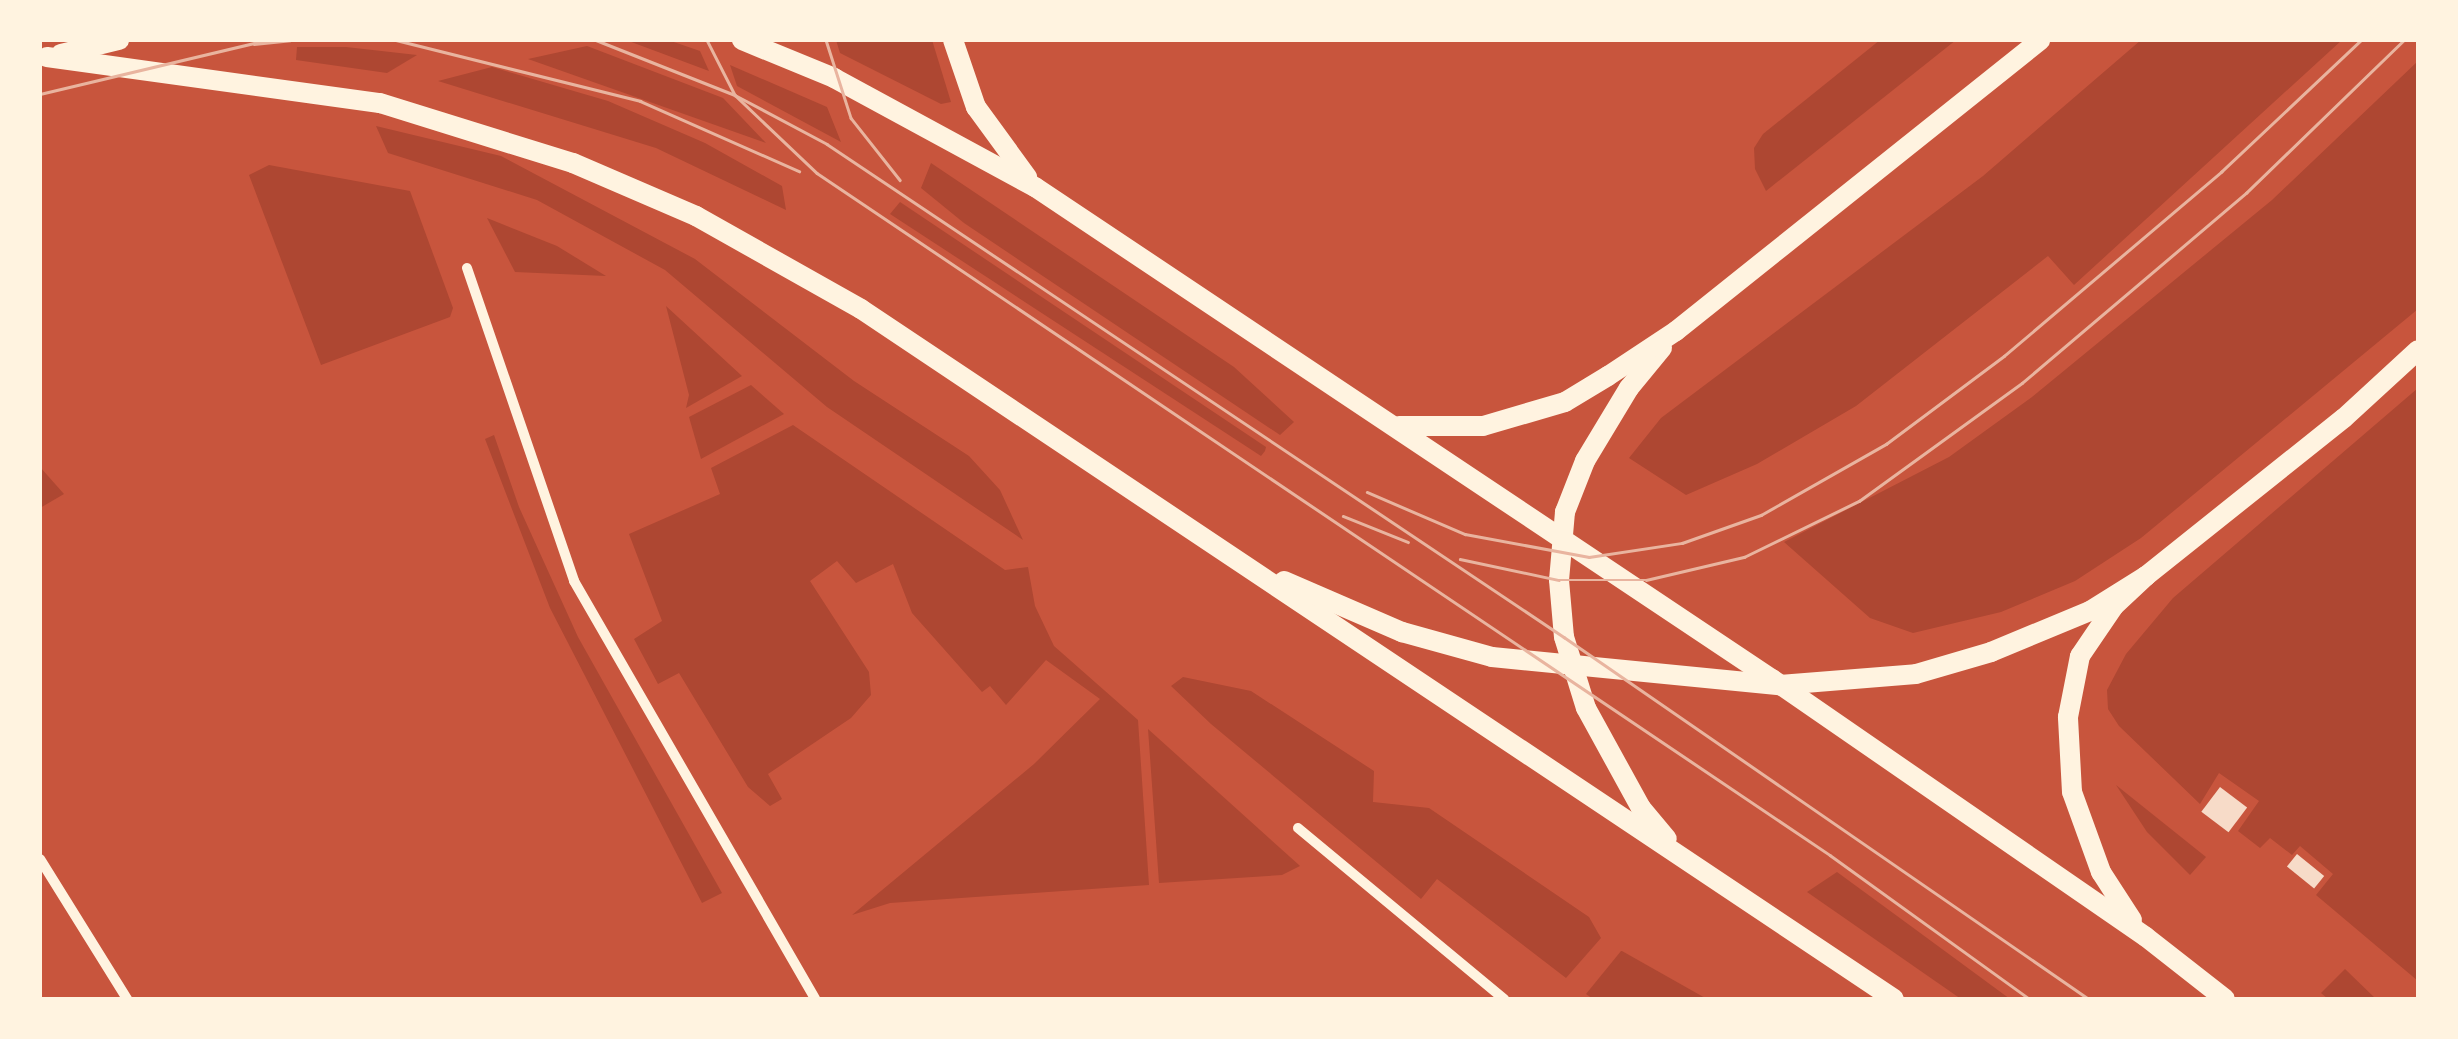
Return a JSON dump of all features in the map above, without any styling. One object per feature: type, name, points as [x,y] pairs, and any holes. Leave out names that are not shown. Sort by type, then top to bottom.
[{"type":"main road","points":[[44,58],[119,40]]},
{"type":"main road","points":[[742,40],[834,78],[1035,186],[1780,685],[2146,937],[2225,999]]},
{"type":"main road","points":[[953,40],[976,107],[1035,186]]},
{"type":"main road","points":[[1392,426],[1483,426],[1550,407],[1676,332],[2040,40]]},
{"type":"main road","points":[[44,58],[380,103],[573,163],[776,256],[1894,999]]},
{"type":"main road","points":[[1676,332],[1600,431],[1565,512],[1564,637],[1602,742],[1640,808],[1694,864]]},
{"type":"main road","points":[[1188,532],[1328,604],[1402,632],[1492,657],[1574,669],[1780,685],[1916,674],[1990,652],[2090,611],[2146,576],[2344,418],[2418,350]]},
{"type":"main road","points":[[2146,576],[2094,630],[2072,684],[2068,718],[2081,830],[2101,872],[2146,937]]},
{"type":"street","points":[[467,268],[574,581],[815,999]]},
{"type":"street","points":[[1298,828],[1504,999]]},
{"type":"street","points":[[40,859],[127,999]]},
{"type":"shaded area","points":[[626,40],[668,40],[700,51],[709,71]]},
{"type":"shaded area","points":[[836,40],[932,40],[951,102],[941,104],[840,53]]},
{"type":"shaded area","points":[[1880,40],[1956,40],[1766,191],[1755,169],[1754,148],[1763,134]]},
{"type":"shaded area","points":[[2141,40],[2342,40],[2074,285],[2048,256],[1856,406],[1757,464],[1686,495],[1629,458],[1661,418],[1983,176]]},
{"type":"shaded area","points":[[587,46],[723,98],[766,143],[528,59]]},
{"type":"shaded area","points":[[297,47],[346,47],[417,55],[387,73],[296,60]]},
{"type":"shaded area","points":[[2418,61],[2418,309],[2141,538],[2075,581],[2001,612],[1913,633],[1870,618],[1784,542],[1949,457],[2032,397],[2272,200]]},
{"type":"shaded area","points":[[730,65],[827,107],[841,142],[737,86]]},
{"type":"shaded area","points":[[492,67],[608,101],[705,143],[782,186],[786,210],[656,148],[438,81]]},
{"type":"shaded area","points":[[376,126],[501,156],[695,259],[854,381],[969,456],[1000,490],[1023,540],[827,407],[665,270],[537,200],[388,153]]},
{"type":"shaded area","points":[[931,163],[1234,367],[1294,422],[1280,435],[964,223],[921,188]]},
{"type":"shaded area","points":[[269,165],[410,191],[453,308],[450,317],[321,365],[249,175]]},
{"type":"shaded area","points":[[900,202],[1266,447],[1265,451],[1261,456],[890,214]]},
{"type":"shaded area","points":[[487,218],[557,246],[606,276],[515,272]]},
{"type":"shaded area","points":[[666,306],[742,376],[686,408],[689,395]]},
{"type":"shaded area","points":[[751,385],[784,414],[701,459],[689,417]]},
{"type":"shaded area","points":[[2418,388],[2418,981],[2316,895],[2333,874],[2300,846],[2292,855],[2270,838],[2260,848],[2238,831],[2259,801],[2219,773],[2200,804],[2119,726],[2108,709],[2107,690],[2126,654],[2173,598]]},
{"type":"shaded area","points":[[793,425],[1005,570],[1028,567],[1035,606],[1054,646],[1138,720],[1149,885],[890,903],[852,915],[1034,764],[1100,699],[1046,660],[1006,705],[990,686],[982,692],[912,613],[893,564],[856,583],[837,561],[810,581],[869,672],[871,695],[851,718],[768,774],[782,799],[770,806],[748,787],[679,673],[658,684],[634,639],[662,621],[629,534],[720,494],[711,468]]},
{"type":"shaded area","points":[[494,435],[519,507],[578,637],[722,893],[702,903],[550,608],[485,439]]},
{"type":"shaded area","points":[[40,467],[64,494],[40,508]]},
{"type":"shaded area","points":[[1183,677],[1251,691],[1374,771],[1373,802],[1429,808],[1589,917],[1601,938],[1566,978],[1437,879],[1421,899],[1211,724],[1171,686]]},
{"type":"shaded area","points":[[1148,729],[1300,866],[1282,875],[1159,883]]},
{"type":"shaded area","points":[[2116,785],[2206,857],[2190,875],[2147,832]]},
{"type":"shaded area","points":[[1837,872],[2010,999],[1961,999],[1807,892]]},
{"type":"shaded area","points":[[1621,951],[1707,999],[1593,999],[1586,994]]},
{"type":"shaded area","points":[[2345,969],[2376,999],[2328,999],[2321,993]]},
{"type":"building","points":[[2220,787],[2247,807],[2228,832],[2201,812]]},
{"type":"building","points":[[2297,854],[2324,876],[2314,888],[2287,866]]},
{"type":"tram line","points":[[40,94],[266,40]]},
{"type":"tram line","points":[[254,44],[290,40]]},
{"type":"tram line","points":[[396,40],[640,101],[799,171]]},
{"type":"tram line","points":[[596,40],[735,95],[827,144],[1564,637],[2089,999]]},
{"type":"tram line","points":[[707,40],[735,95],[817,173],[1830,855],[2030,999]]},
{"type":"tram line","points":[[826,40],[851,118],[900,180]]},
{"type":"tram line","points":[[1367,492],[1465,534],[1589,557],[1682,543],[1761,515],[1886,444],[2004,356],[2221,172],[2361,40]]},
{"type":"tram line","points":[[1460,559],[1559,580],[1646,580],[1744,557],[1859,501],[2022,383],[2246,193],[2404,40]]},
{"type":"tram line","points":[[1343,516],[1408,542]]}]
